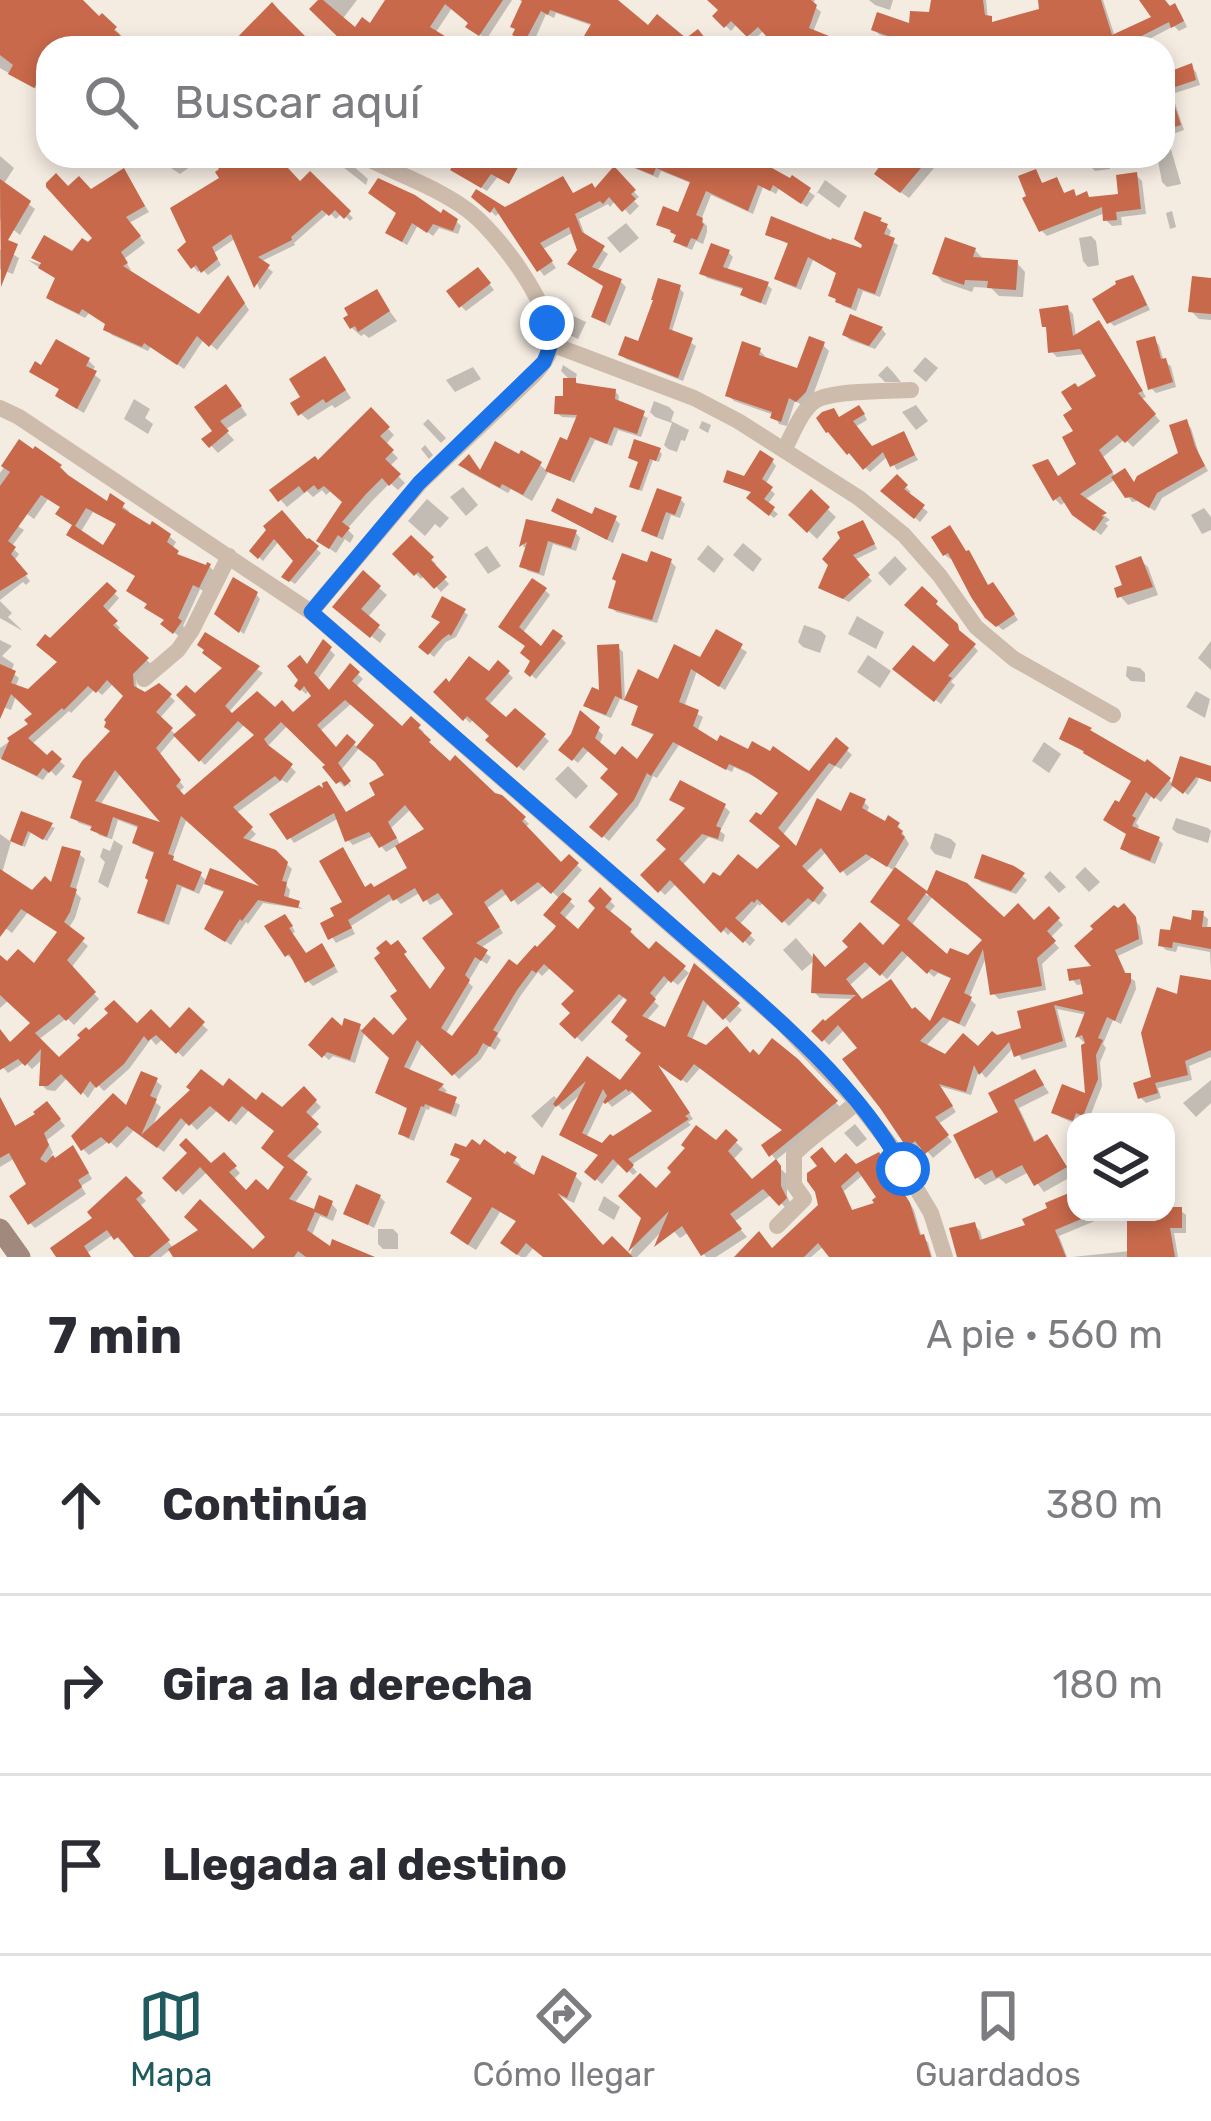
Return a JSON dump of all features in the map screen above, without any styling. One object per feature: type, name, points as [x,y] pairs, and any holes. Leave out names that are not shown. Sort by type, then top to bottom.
[{"type":"main road","points":[[0,1229],[20,1257]]},
{"type":"street","points":[[311,612],[419,483],[534,375],[551,344],[547,323],[527,282],[487,227],[466,208],[384,168]]},
{"type":"street","points":[[551,344],[694,398],[859,497],[904,535],[976,627],[1014,659],[1113,716]]},
{"type":"street","points":[[784,450],[814,401],[911,390]]},
{"type":"street","points":[[0,408],[311,612],[783,1024],[857,1102],[891,1146],[931,1213],[945,1257]]},
{"type":"street","points":[[144,679],[178,650],[192,630],[229,556]]},
{"type":"street","points":[[777,1226],[804,1199],[794,1185],[794,1154],[857,1102]]},
{"type":"building","points":[[0,0],[83,0],[121,36],[36,36],[34,88],[8,74],[13,65],[0,55]]},
{"type":"building","points":[[323,0],[355,27],[362,17],[370,23],[385,0],[503,0],[479,36],[445,4],[430,27],[445,36],[337,36],[309,9]]},
{"type":"building","points":[[618,0],[648,25],[657,14],[684,36],[584,36],[591,24],[550,10],[548,15],[541,11],[528,36],[514,36],[515,29],[510,27],[522,1]]},
{"type":"building","points":[[707,0],[811,0],[817,5],[809,28],[829,36],[766,36],[758,27],[746,36],[731,21],[724,28],[712,16],[718,10]]},
{"type":"building","points":[[931,0],[983,0],[985,15],[992,16],[992,22],[1039,9],[1038,0],[1101,0],[1112,35],[1151,17],[1139,0],[1165,0],[1170,6],[1175,3],[1184,21],[1171,28],[1169,22],[1142,36],[888,36],[871,30],[877,12],[909,23],[910,11],[929,12]]},
{"type":"building","points":[[272,2],[305,36],[239,36]]},
{"type":"building","points":[[1192,63],[1196,80],[1175,87],[1175,69]]},
{"type":"building","points":[[124,168],[145,206],[126,217],[141,236],[121,252],[128,263],[123,266],[199,314],[228,275],[245,303],[209,347],[197,336],[177,365],[144,343],[142,347],[103,330],[105,324],[82,309],[79,314],[46,298],[55,278],[31,258],[44,235],[72,251],[82,238],[88,242],[92,238],[46,187],[56,173],[68,186],[79,176],[91,189]]},
{"type":"building","points":[[288,168],[300,181],[310,171],[351,211],[344,219],[335,210],[329,216],[322,210],[292,240],[258,257],[270,265],[254,288],[231,234],[212,247],[218,259],[201,273],[196,265],[191,269],[177,250],[186,242],[170,208],[219,178],[215,172]]},
{"type":"building","points":[[518,168],[509,184],[491,174],[481,188],[450,170]]},
{"type":"building","points":[[616,168],[636,190],[631,194],[636,199],[622,212],[609,197],[575,214],[582,232],[605,246],[592,267],[622,279],[605,323],[591,317],[603,286],[567,264],[577,250],[569,227],[540,243],[553,261],[537,272],[494,207],[490,213],[471,197],[476,189],[505,207],[563,176],[573,193],[592,183],[595,188]]},
{"type":"building","points":[[656,168],[772,168],[811,188],[801,204],[773,185],[770,191],[758,185],[748,211],[706,191],[696,215],[704,224],[697,240],[691,238],[687,247],[673,242],[676,235],[671,230],[656,225],[663,206],[678,212],[690,182]]},
{"type":"building","points":[[878,168],[921,168],[900,193],[874,174]]},
{"type":"building","points":[[1036,169],[1042,183],[1057,177],[1064,193],[1074,189],[1076,196],[1087,191],[1089,197],[1118,194],[1116,175],[1137,172],[1141,209],[1116,212],[1117,220],[1103,221],[1102,207],[1039,232],[1022,198],[1026,196],[1018,176]]},
{"type":"building","points":[[378,178],[458,219],[453,231],[433,224],[427,233],[412,223],[402,242],[385,233],[396,213],[368,193]]},
{"type":"building","points":[[0,179],[31,201],[8,240],[18,244],[1,287]]},
{"type":"building","points":[[864,211],[882,218],[888,224],[884,234],[895,238],[875,294],[858,288],[851,308],[835,302],[828,296],[836,273],[808,257],[796,287],[774,279],[788,243],[765,235],[771,216],[861,248],[854,239]]},
{"type":"building","points":[[945,237],[976,248],[973,257],[1018,260],[1016,290],[987,288],[988,281],[965,280],[964,285],[932,274]]},
{"type":"building","points":[[711,243],[730,250],[723,267],[769,282],[761,303],[740,295],[743,288],[699,274]]},
{"type":"building","points":[[478,267],[491,283],[459,308],[446,291]]},
{"type":"building","points":[[1133,275],[1147,305],[1107,324],[1092,299],[1115,281]]},
{"type":"building","points":[[1192,276],[1211,278],[1211,314],[1188,312]]},
{"type":"building","points":[[658,278],[681,285],[669,329],[693,338],[678,378],[618,355],[625,336],[638,341]]},
{"type":"building","points":[[377,289],[390,311],[358,332],[355,326],[350,329],[343,318],[348,315],[344,308]]},
{"type":"building","points":[[1068,305],[1073,336],[1099,320],[1143,391],[1138,393],[1156,414],[1125,443],[1117,435],[1099,450],[1113,472],[1080,494],[1107,513],[1094,531],[1072,515],[1060,496],[1053,501],[1032,465],[1048,459],[1058,476],[1076,464],[1062,437],[1073,431],[1063,415],[1072,409],[1061,392],[1096,376],[1080,349],[1048,353],[1039,309]]},
{"type":"building","points":[[850,314],[883,327],[869,346],[842,335]]},
{"type":"building","points":[[809,336],[825,342],[806,392],[796,402],[789,398],[781,422],[770,418],[772,412],[725,396],[742,341],[761,348],[759,355],[797,368]]},
{"type":"building","points":[[1155,336],[1173,382],[1148,390],[1136,341]]},
{"type":"building","points":[[56,339],[90,358],[86,366],[97,371],[77,409],[55,396],[59,389],[29,372],[35,361],[41,365]]},
{"type":"building","points":[[325,356],[346,390],[298,416],[290,403],[300,397],[289,379]]},
{"type":"building","points":[[563,378],[616,389],[615,399],[645,411],[637,434],[614,427],[607,444],[590,437],[570,481],[545,471],[560,437],[567,440],[577,415],[554,414],[555,396],[563,396]]},
{"type":"building","points":[[226,384],[242,406],[220,421],[229,431],[209,448],[201,439],[212,431],[194,407]]},
{"type":"building","points":[[859,405],[865,414],[853,421],[872,446],[904,431],[915,455],[890,467],[883,452],[863,470],[816,418],[834,408],[839,417]]},
{"type":"building","points":[[371,407],[390,427],[380,436],[394,450],[385,459],[401,474],[389,486],[382,478],[366,494],[342,522],[350,528],[329,549],[316,541],[342,502],[324,486],[318,490],[314,485],[304,493],[299,486],[278,502],[269,490],[315,456],[318,460]]},
{"type":"building","points":[[1187,419],[1205,466],[1157,493],[1149,508],[1125,498],[1111,477],[1125,468],[1134,482],[1178,453],[1169,425]]},
{"type":"building","points":[[19,439],[35,446],[107,501],[110,493],[125,503],[122,508],[171,534],[167,542],[177,554],[211,564],[199,588],[193,585],[173,634],[160,624],[164,620],[144,608],[147,604],[126,591],[135,576],[66,535],[72,525],[55,514],[60,507],[41,495],[8,541],[16,547],[11,554],[28,574],[0,591],[0,486],[10,472],[1,466]],"holes":[[[86,508],[116,524],[103,545],[75,526]]]},
{"type":"building","points":[[634,439],[661,448],[656,461],[650,459],[639,490],[629,487],[638,462],[628,458]]},
{"type":"building","points":[[495,441],[542,462],[523,495],[458,465],[469,454],[480,470]]},
{"type":"building","points":[[760,450],[774,459],[762,479],[773,487],[764,499],[775,507],[769,516],[746,498],[751,492],[723,482],[727,470],[744,476]]},
{"type":"building","points":[[897,474],[908,485],[904,489],[925,505],[914,519],[880,491]]},
{"type":"building","points":[[657,488],[682,497],[675,515],[666,512],[657,537],[641,531]]},
{"type":"building","points":[[811,489],[830,507],[807,533],[788,515]]},
{"type":"building","points":[[557,498],[592,514],[595,507],[617,516],[607,540],[551,511]]},
{"type":"building","points":[[282,510],[319,546],[289,582],[281,577],[293,561],[274,539],[258,559],[249,551],[266,530],[263,526]]},
{"type":"building","points":[[526,519],[577,530],[571,548],[548,541],[539,573],[519,567],[527,542],[519,547]]},
{"type":"building","points":[[863,520],[875,544],[853,555],[870,575],[843,599],[818,588],[828,565],[822,559],[840,538],[837,532]]},
{"type":"building","points":[[950,525],[988,585],[993,582],[1015,614],[996,627],[971,597],[948,553],[943,556],[931,537]]},
{"type":"building","points":[[411,535],[447,577],[434,589],[392,554]]},
{"type":"building","points":[[651,551],[672,559],[652,620],[608,608],[622,553],[647,562]]},
{"type":"building","points":[[1141,556],[1153,587],[1117,598],[1114,588],[1122,585],[1115,566]]},
{"type":"building","points":[[363,570],[381,586],[361,609],[380,625],[370,638],[332,607]]},
{"type":"building","points":[[233,577],[258,592],[239,633],[214,614]]},
{"type":"building","points":[[532,578],[547,588],[519,627],[541,646],[553,629],[563,636],[530,677],[524,672],[530,661],[520,653],[525,646],[498,627]]},
{"type":"building","points":[[107,582],[117,591],[103,606],[118,621],[113,625],[149,658],[133,674],[134,686],[145,692],[159,683],[172,694],[156,712],[173,728],[156,748],[181,780],[176,786],[184,795],[254,735],[238,721],[199,762],[173,735],[196,715],[176,695],[186,685],[195,693],[222,668],[197,645],[205,632],[260,666],[225,706],[232,713],[257,691],[275,707],[282,700],[293,712],[311,696],[304,686],[300,691],[294,686],[298,680],[287,666],[300,655],[307,664],[323,639],[332,647],[314,673],[329,690],[350,663],[360,672],[352,681],[402,726],[411,716],[450,761],[455,755],[526,817],[522,821],[561,862],[569,854],[579,863],[551,894],[538,882],[511,902],[502,889],[484,902],[500,927],[476,943],[488,950],[481,961],[475,957],[465,975],[470,980],[441,1028],[452,1036],[509,959],[517,965],[554,929],[543,915],[563,892],[572,899],[560,913],[578,929],[595,908],[588,901],[600,887],[612,899],[605,907],[630,932],[649,949],[656,941],[686,966],[671,983],[664,976],[650,993],[656,999],[642,1016],[665,1027],[694,963],[740,1003],[723,1020],[703,1000],[687,1036],[706,1045],[727,1026],[750,1053],[753,1049],[759,1055],[772,1038],[838,1101],[769,1157],[761,1145],[782,1130],[694,1064],[681,1081],[658,1065],[690,1113],[685,1116],[689,1119],[628,1159],[634,1165],[627,1173],[613,1159],[595,1181],[584,1172],[598,1155],[559,1135],[586,1081],[556,1107],[553,1104],[587,1056],[620,1080],[641,1053],[611,1022],[627,1000],[619,994],[575,1039],[559,1024],[570,1013],[561,1004],[574,991],[544,964],[536,973],[532,970],[517,990],[493,1030],[498,1033],[490,1047],[483,1043],[452,1076],[417,1040],[404,1067],[444,1084],[438,1090],[457,1097],[451,1114],[421,1106],[409,1138],[398,1134],[407,1108],[375,1093],[389,1058],[361,1031],[374,1017],[393,1035],[407,1019],[390,996],[397,991],[374,958],[380,953],[376,948],[386,940],[391,945],[398,940],[430,989],[445,968],[422,938],[453,914],[438,893],[423,902],[415,888],[393,901],[389,894],[348,920],[352,928],[328,940],[320,923],[334,916],[330,908],[342,902],[319,861],[343,847],[365,887],[371,883],[374,887],[407,868],[395,846],[424,829],[405,805],[388,822],[397,838],[379,848],[369,832],[345,842],[334,813],[287,840],[269,814],[319,785],[323,788],[327,781],[346,812],[375,795],[369,783],[384,775],[356,747],[374,725],[345,700],[317,725],[336,747],[347,734],[356,742],[338,763],[351,781],[345,786],[341,781],[336,784],[325,765],[281,722],[264,739],[293,764],[280,781],[275,776],[233,807],[253,827],[243,838],[276,850],[288,862],[282,881],[287,882],[284,896],[300,901],[298,908],[258,900],[225,942],[204,929],[224,891],[204,884],[210,868],[259,886],[181,816],[168,854],[202,872],[194,891],[177,884],[164,922],[137,913],[154,852],[132,843],[138,826],[113,817],[107,837],[70,818],[82,781],[72,777],[110,731],[104,720],[123,696],[107,680],[96,693],[88,686],[28,738],[47,755],[52,750],[62,759],[49,773],[43,768],[37,776],[1,759],[7,738],[28,724],[24,720],[32,714],[11,694],[0,719],[0,664],[16,671],[11,683],[28,689],[57,662],[36,645],[45,634],[50,638]],"holes":[[[115,770],[160,822],[95,801]],[[603,1089],[605,1104],[626,1089],[652,1111],[602,1143],[582,1133]]]},
{"type":"building","points":[[922,586],[976,644],[948,676],[952,678],[934,702],[892,669],[913,645],[934,662],[949,645],[904,605]]},
{"type":"building","points":[[442,596],[466,609],[451,636],[428,655],[418,647],[440,622],[431,617]]},
{"type":"building","points":[[716,629],[743,644],[719,687],[691,669],[679,702],[699,710],[693,726],[717,741],[720,735],[748,749],[752,741],[770,751],[773,746],[809,771],[836,737],[849,748],[835,766],[829,763],[778,828],[796,846],[817,798],[841,811],[850,792],[866,799],[862,808],[885,821],[888,815],[900,823],[897,827],[905,837],[887,867],[866,854],[840,873],[821,848],[802,866],[824,888],[813,902],[808,898],[782,923],[757,899],[752,901],[735,918],[752,933],[743,943],[726,927],[721,933],[670,880],[658,893],[640,875],[666,849],[656,840],[685,808],[669,800],[680,780],[726,804],[716,826],[721,828],[718,839],[702,834],[679,859],[704,884],[713,872],[720,876],[738,854],[757,869],[780,846],[749,821],[756,812],[761,815],[778,793],[749,773],[729,764],[726,770],[673,742],[602,838],[589,827],[618,794],[600,778],[608,769],[583,747],[572,761],[558,750],[571,734],[580,710],[600,727],[595,738],[615,755],[622,746],[637,759],[654,734],[631,725],[638,706],[624,700],[638,669],[658,679],[674,644],[700,657]]},
{"type":"building","points":[[619,644],[622,699],[615,696],[606,715],[583,706],[592,687],[599,690],[597,645]]},
{"type":"building","points":[[469,656],[489,671],[498,660],[510,671],[485,699],[506,717],[515,708],[546,734],[517,768],[485,740],[489,736],[467,716],[463,721],[433,692],[446,678],[449,682]]},
{"type":"building","points":[[1069,717],[1147,759],[1171,778],[1154,799],[1146,792],[1132,816],[1136,818],[1132,826],[1160,837],[1150,861],[1120,849],[1126,834],[1103,820],[1131,781],[1059,739]]},
{"type":"building","points":[[1180,756],[1211,766],[1211,782],[1196,777],[1183,794],[1171,785]]},
{"type":"building","points":[[21,811],[53,823],[43,840],[28,831],[22,846],[10,841]]},
{"type":"building","points":[[62,846],[81,851],[70,887],[77,889],[64,922],[85,938],[67,960],[96,992],[66,1021],[59,1014],[35,1033],[59,1057],[80,1038],[77,1035],[108,1013],[104,1009],[114,1000],[137,1023],[151,1009],[170,1028],[189,1007],[205,1022],[176,1054],[156,1035],[148,1041],[144,1036],[124,1064],[96,1088],[90,1081],[81,1095],[61,1074],[48,1086],[39,1086],[41,1049],[25,1066],[18,1059],[0,1070],[0,1029],[10,1042],[30,1023],[0,995],[0,955],[7,961],[18,949],[34,963],[57,932],[21,909],[0,937],[0,869],[32,890],[45,876],[51,882]]},
{"type":"building","points":[[982,854],[1025,873],[1011,891],[974,878]]},
{"type":"building","points":[[895,867],[927,891],[936,870],[967,883],[1004,917],[1018,903],[1034,920],[1049,906],[1060,918],[1047,931],[1056,941],[1037,958],[1042,986],[990,995],[983,949],[964,993],[972,997],[959,1024],[943,1017],[920,1041],[945,1054],[963,1033],[978,1046],[992,1031],[997,1035],[1021,1028],[1017,1011],[1083,994],[1080,979],[1069,981],[1067,969],[1091,966],[1074,946],[1114,905],[1118,908],[1124,903],[1136,917],[1139,939],[1115,950],[1125,973],[1131,973],[1131,982],[1115,1021],[1107,1017],[1098,1038],[1103,1040],[1096,1055],[1098,1079],[1084,1113],[1067,1113],[1067,1119],[1051,1113],[1062,1084],[1085,1093],[1081,1045],[1085,1043],[1082,1035],[1075,1038],[1085,1012],[1054,1005],[1063,1041],[1014,1057],[1009,1042],[979,1075],[974,1065],[966,1092],[939,1084],[953,1106],[935,1117],[949,1135],[925,1154],[915,1141],[907,1148],[842,1059],[857,1048],[838,1025],[822,1042],[811,1031],[856,995],[811,993],[813,953],[825,967],[848,947],[842,941],[860,922],[883,945],[900,925],[870,902]],"holes":[[[926,893],[982,940],[968,955],[950,948],[947,954],[907,919]],[[902,951],[927,974],[931,969],[951,978],[930,1021],[912,1009],[891,979],[862,999],[846,979],[865,962],[880,976]]]},
{"type":"building","points":[[1192,910],[1204,911],[1202,927],[1211,927],[1211,949],[1173,942],[1172,948],[1158,946],[1160,929],[1170,930],[1173,916],[1191,920]]},
{"type":"building","points":[[285,914],[306,953],[322,943],[335,966],[305,983],[289,954],[285,957],[264,926]]},
{"type":"building","points":[[1180,975],[1211,980],[1211,1050],[1185,1061],[1188,1075],[1155,1083],[1158,1093],[1138,1099],[1133,1083],[1151,1077],[1141,1033],[1157,987],[1177,994]]},
{"type":"building","points":[[332,1017],[342,1026],[344,1018],[361,1024],[350,1060],[327,1052],[322,1058],[308,1045]]},
{"type":"building","points":[[201,1069],[223,1086],[229,1078],[256,1100],[262,1092],[282,1107],[304,1086],[317,1100],[306,1112],[319,1124],[287,1156],[308,1172],[289,1199],[314,1209],[319,1195],[333,1201],[327,1217],[315,1212],[307,1230],[330,1246],[332,1239],[375,1257],[306,1257],[298,1251],[294,1257],[173,1257],[168,1249],[198,1230],[184,1217],[200,1199],[253,1249],[265,1237],[200,1167],[176,1192],[162,1178],[187,1153],[179,1145],[186,1138],[211,1163],[224,1152],[237,1166],[229,1172],[246,1190],[256,1179],[268,1190],[284,1167],[261,1148],[274,1131],[242,1106],[229,1122],[210,1106],[189,1126],[181,1118],[157,1148],[127,1126],[109,1144],[101,1137],[81,1151],[71,1136],[113,1093],[126,1105],[141,1071],[158,1078],[150,1096],[157,1099],[141,1135],[190,1090],[186,1087]]},
{"type":"building","points":[[1035,1069],[1044,1085],[1014,1100],[1034,1142],[1047,1134],[1067,1167],[1034,1186],[1022,1165],[996,1178],[992,1170],[975,1179],[953,1135],[998,1112],[988,1093]]},
{"type":"building","points":[[0,1097],[15,1126],[47,1101],[61,1119],[44,1133],[49,1145],[40,1159],[46,1163],[73,1145],[89,1173],[78,1180],[82,1187],[28,1225],[9,1196],[26,1184],[9,1153],[0,1158]]},
{"type":"building","points":[[696,1125],[716,1140],[726,1129],[738,1140],[728,1151],[752,1179],[776,1159],[781,1166],[781,1186],[787,1198],[779,1206],[763,1189],[730,1214],[742,1229],[701,1256],[682,1226],[654,1247],[669,1211],[628,1252],[641,1218],[618,1196],[640,1173],[656,1188],[671,1172],[667,1168],[685,1148],[681,1145]]},
{"type":"building","points":[[472,1139],[480,1145],[484,1139],[517,1157],[513,1163],[534,1175],[542,1155],[577,1173],[567,1198],[557,1193],[603,1245],[612,1236],[633,1257],[543,1257],[526,1243],[517,1255],[500,1243],[516,1221],[492,1207],[468,1245],[450,1233],[472,1198],[446,1182],[460,1159],[450,1155],[455,1143],[466,1147]]},
{"type":"building","points":[[822,1147],[835,1163],[846,1153],[856,1164],[879,1152],[910,1203],[931,1257],[829,1257],[818,1243],[804,1257],[734,1257],[759,1231],[772,1248],[818,1205],[807,1181],[807,1173],[817,1166],[810,1157]],"holes":[[[858,1171],[876,1197],[874,1203],[852,1210],[841,1186]]]},
{"type":"building","points":[[126,1176],[143,1193],[136,1199],[170,1240],[149,1257],[134,1257],[107,1230],[84,1246],[91,1257],[56,1257],[50,1248],[92,1218],[87,1212]]},
{"type":"building","points":[[356,1184],[381,1195],[368,1225],[343,1214]]},
{"type":"building","points":[[1067,1194],[1067,1221],[1076,1221],[1055,1230],[1066,1257],[957,1257],[949,1228],[975,1222],[980,1240],[1025,1225],[1022,1219],[1047,1208],[1045,1203]]},
{"type":"building","points":[[1175,1207],[1182,1207],[1182,1228],[1170,1228],[1175,1257],[1127,1257],[1127,1221],[1175,1221]]},
{"type":"route","points":[[547,323],[551,344],[534,375],[419,483],[311,612],[783,1024],[857,1102],[903,1169]]}]
